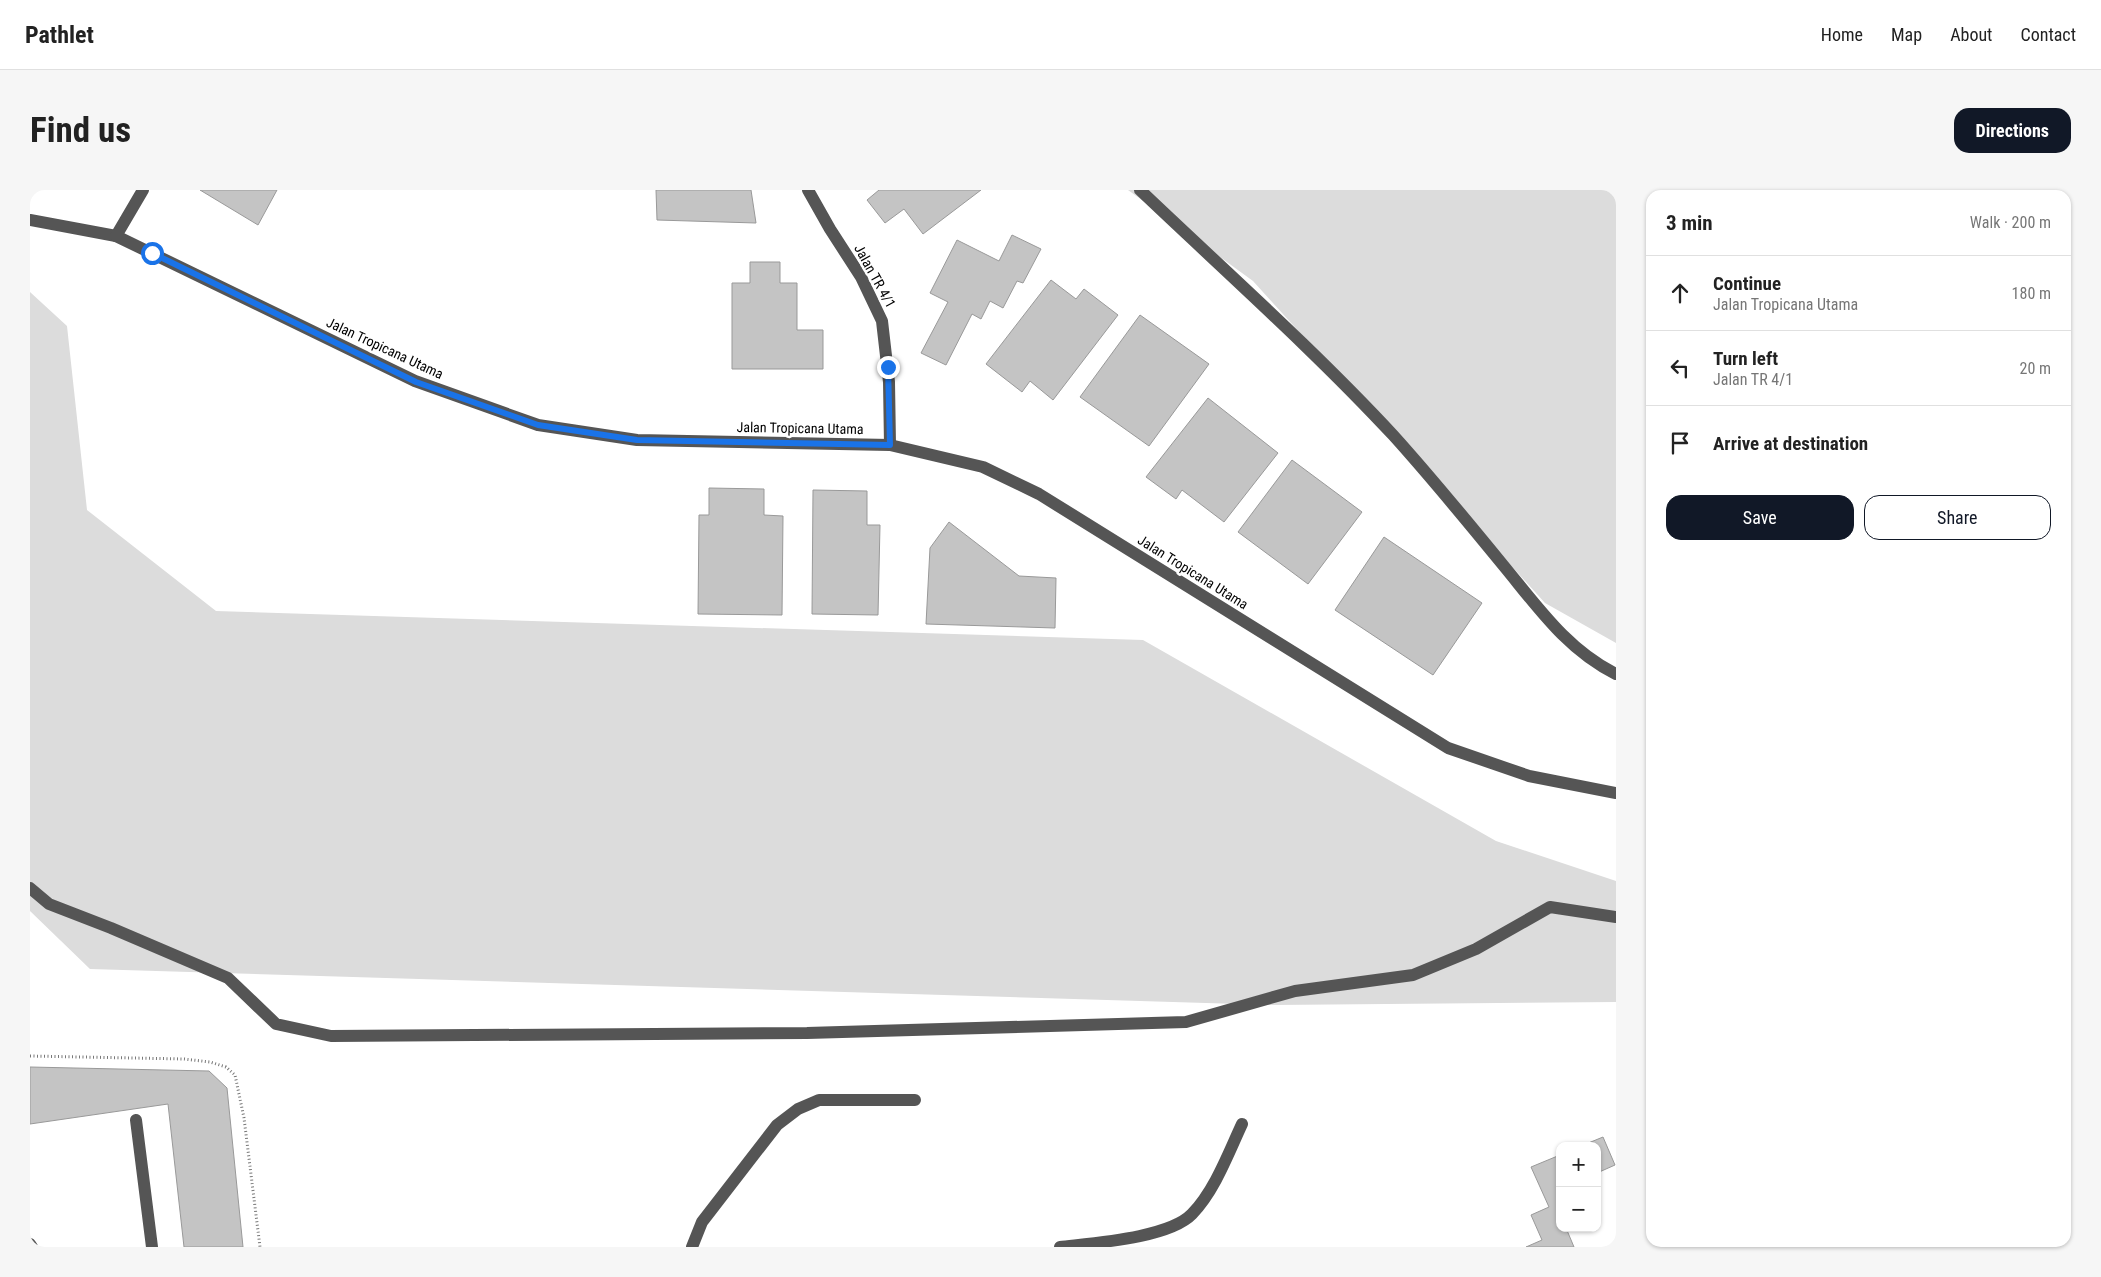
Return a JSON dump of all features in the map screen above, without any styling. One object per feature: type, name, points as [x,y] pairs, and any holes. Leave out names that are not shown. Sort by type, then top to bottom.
[{"type":"street","points":[[116,236],[143,190]]},
{"type":"street","name":"Jalan TR 4/1","points":[[808,190],[830,229],[861,277],[882,320],[889,382],[890,445]]},
{"type":"street","points":[[1140,190],[1341,381],[1393,435],[1439,487],[1563,636],[1594,663],[1616,674]]},
{"type":"street","name":"Jalan Tropicana Utama","points":[[30,220],[116,236],[416,382],[538,425],[637,440],[890,445],[984,467],[1039,494],[1448,748],[1529,776],[1616,793]]},
{"type":"street","points":[[30,888],[49,904],[111,928],[228,978],[276,1024],[331,1036],[807,1033],[1186,1022],[1295,991],[1413,975],[1476,950],[1550,906],[1616,917]]},
{"type":"street","points":[[692,1247],[702,1222],[777,1126],[798,1109],[819,1100],[915,1100]]},
{"type":"street","points":[[136,1120],[152,1247]]},
{"type":"street","points":[[1060,1247],[1128,1239],[1176,1225],[1191,1215],[1207,1193],[1242,1124]]},
{"type":"path","points":[[30,1056],[184,1059],[210,1062],[226,1067],[235,1075],[244,1118],[260,1247]]},
{"type":"shaded area","points":[[1128,190],[1616,190],[1616,643],[1545,603],[1253,281]]},
{"type":"shaded area","points":[[30,292],[67,326],[87,510],[216,611],[1143,640],[1496,841],[1616,881],[1616,1002],[1274,1005],[90,969],[30,911]]},
{"type":"building","points":[[200,190],[277,190],[258,225]]},
{"type":"building","points":[[656,190],[751,190],[756,223],[657,220]]},
{"type":"building","points":[[879,190],[981,190],[923,234],[904,209],[885,223],[867,200]]},
{"type":"building","points":[[1012,235],[1041,249],[1023,283],[1017,281],[1003,308],[990,301],[981,319],[972,314],[946,365],[921,353],[948,302],[930,293],[957,240],[999,261]]},
{"type":"building","points":[[750,262],[780,262],[780,283],[797,283],[797,330],[823,330],[823,369],[732,369],[732,283],[750,283]]},
{"type":"building","points":[[1051,280],[1076,299],[1084,289],[1118,315],[1053,400],[1030,381],[1022,392],[986,364]]},
{"type":"building","points":[[1140,315],[1209,364],[1149,446],[1080,397]]},
{"type":"building","points":[[1208,398],[1278,453],[1224,522],[1182,490],[1176,499],[1146,477]]},
{"type":"building","points":[[1292,460],[1362,512],[1308,584],[1238,532]]},
{"type":"building","points":[[709,488],[764,489],[764,515],[783,516],[782,615],[698,614],[699,515],[709,515]]},
{"type":"building","points":[[813,490],[867,491],[867,525],[880,525],[878,615],[812,614]]},
{"type":"building","points":[[949,522],[1019,576],[1056,578],[1055,628],[926,624],[930,548]]},
{"type":"building","points":[[1384,537],[1482,603],[1433,675],[1335,610]]},
{"type":"building","points":[[30,1067],[209,1071],[227,1088],[243,1247],[184,1247],[168,1104],[30,1124]]},
{"type":"building","points":[[1603,1137],[1615,1165],[1601,1171],[1601,1142],[1591,1142]]},
{"type":"building","points":[[1556,1157],[1556,1232],[1568,1232],[1574,1247],[1526,1247],[1542,1240],[1531,1215],[1549,1207],[1531,1167]]},
{"type":"route","points":[[152,253],[416,382],[538,425],[637,440],[890,445],[888,367]]}]
